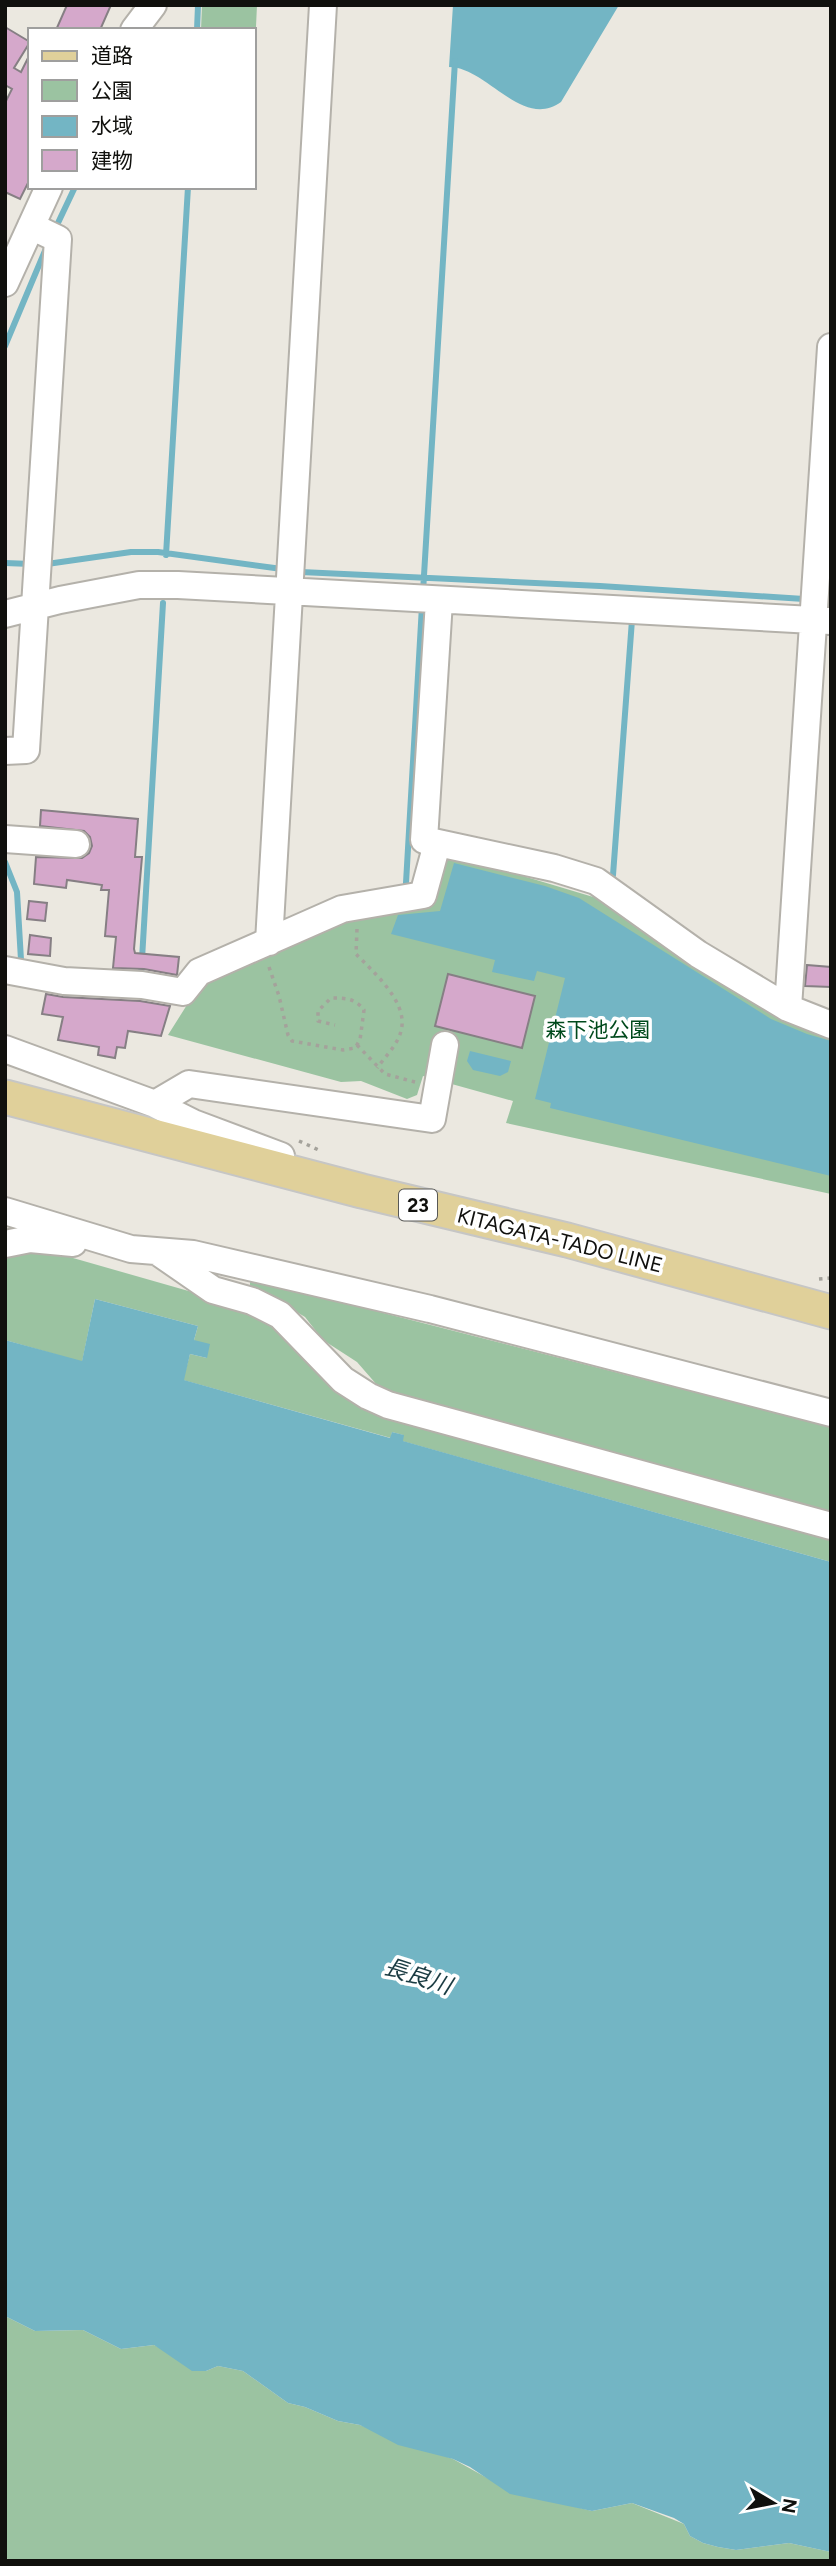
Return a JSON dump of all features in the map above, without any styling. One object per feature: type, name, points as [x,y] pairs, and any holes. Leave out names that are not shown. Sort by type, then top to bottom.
[{"type":"main road","name":"KITAGATA-TADO LINE","points":[[5,1097],[362,1191],[567,1240],[823,1307]]},
{"type":"street","points":[[136,28],[153,5]]},
{"type":"street","points":[[265,944],[289,590],[323,5]]},
{"type":"street","points":[[5,283],[48,189]]},
{"type":"street","points":[[5,751],[26,750],[58,239],[31,226]]},
{"type":"street","points":[[788,1008],[822,621],[831,347]]},
{"type":"street","points":[[5,614],[139,585],[289,590],[822,621]]},
{"type":"street","points":[[430,600],[425,840],[554,868],[596,881],[698,954],[788,1008],[831,1025]]},
{"type":"street","points":[[5,839],[76,844]]},
{"type":"street","points":[[5,970],[64,981],[142,985],[183,992],[199,972],[342,909],[423,895],[437,844]]},
{"type":"street","points":[[155,1104],[189,1084],[432,1119],[445,1045]]},
{"type":"street","points":[[5,1049],[155,1104],[192,1123],[300,1163],[362,1191]]},
{"type":"street","points":[[5,1211],[131,1249]]},
{"type":"street","points":[[5,1244],[30,1239],[193,1254],[430,1309],[831,1413]]},
{"type":"street","points":[[158,1252],[214,1290],[252,1301],[280,1315],[343,1380],[388,1405],[831,1526]]},
{"type":"path","points":[[359,906],[356,954],[391,990],[402,1020],[401,1032],[377,1068]]},
{"type":"path","points":[[265,944],[288,1035],[292,1041],[343,1050],[355,1048],[360,1040],[364,1010],[359,1003],[349,999],[331,998],[318,1011],[318,1021],[335,1025]]},
{"type":"path","points":[[356,1045],[385,1074],[438,1087]]},
{"type":"green space","points":[[202,5],[257,5],[256,28],[201,28]]},
{"type":"green space","name":"森下池公園","points":[[446,853],[600,899],[831,1030],[831,1194],[506,1123],[513,1101],[423,1076],[417,1095],[407,1099],[361,1081],[341,1082],[168,1035],[202,981],[342,915],[433,903]]},
{"type":"green space","points":[[31,1248],[227,1302],[280,1330],[343,1391],[831,1535],[831,1562],[402,1441],[403,1435],[392,1432],[391,1438],[183,1380],[190,1354],[207,1358],[194,1340],[198,1326],[95,1299],[82,1362],[5,1340],[5,1254]]},
{"type":"green space","points":[[250,1281],[831,1427],[831,1518],[384,1393],[357,1362],[323,1340],[305,1317],[277,1300],[250,1289]]},
{"type":"green space","points":[[5,2316],[35,2331],[83,2330],[121,2349],[154,2345],[206,2371],[218,2366],[243,2371],[288,2403],[338,2421],[360,2425],[453,2459],[489,2479],[568,2505],[592,2511],[632,2503],[684,2524],[690,2536],[703,2543],[736,2550],[789,2543],[831,2552],[831,2561],[14,2561],[5,2558]]},
{"type":"water","points":[[453,5],[619,5],[561,102],[547,109],[518,103],[477,76],[449,67]]},
{"type":"water","points":[[454,863],[545,886],[579,898],[771,1019],[831,1041],[831,1176],[550,1108],[551,1103],[535,1099],[565,978],[537,971],[534,981],[492,972],[495,960],[391,934],[398,915],[440,911]]},
{"type":"water","points":[[470,1051],[511,1061],[508,1072],[500,1076],[473,1070],[467,1061]]},
{"type":"water","name":"長良川","points":[[95,1299],[198,1326],[194,1340],[210,1344],[207,1358],[190,1354],[184,1380],[390,1438],[392,1432],[404,1435],[403,1441],[831,1562],[831,2552],[789,2543],[736,2550],[718,2547],[690,2536],[684,2524],[674,2518],[632,2503],[592,2511],[510,2494],[453,2459],[398,2445],[360,2425],[338,2421],[288,2403],[243,2371],[218,2366],[206,2371],[192,2371],[154,2345],[121,2349],[83,2330],[35,2331],[5,2316],[5,1340],[82,1361]]},
{"type":"building","points":[[67,5],[111,5],[101,28],[57,28]]},
{"type":"building","points":[[5,27],[28,41],[14,68],[21,72],[28,58],[28,183],[20,199],[5,192],[5,103],[12,89],[5,85]]},
{"type":"building","points":[[41,810],[138,819],[135,857],[142,857],[135,953],[179,957],[177,975],[144,969],[113,968],[116,937],[105,936],[109,890],[101,890],[102,885],[67,880],[66,888],[34,884],[36,857],[82,858],[89,853],[92,846],[90,837],[84,831],[40,826]]},
{"type":"building","points":[[29,901],[47,903],[45,921],[27,919]]},
{"type":"building","points":[[30,935],[51,938],[50,956],[28,954]]},
{"type":"building","points":[[807,965],[831,967],[831,987],[805,986]]},
{"type":"building","points":[[448,974],[535,996],[522,1048],[435,1026]]},
{"type":"building","points":[[46,994],[170,1006],[161,1036],[128,1031],[125,1048],[117,1047],[115,1058],[98,1055],[99,1047],[58,1040],[63,1017],[42,1014]]},
{"type":"waterway","points":[[197,28],[198,5]]},
{"type":"waterway","points":[[423,592],[455,61]]},
{"type":"waterway","points":[[57,225],[74,189]]},
{"type":"waterway","points":[[166,555],[188,189]]},
{"type":"waterway","points":[[5,346],[47,246]]},
{"type":"waterway","points":[[47,564],[131,552],[158,552],[282,569]]},
{"type":"waterway","points":[[5,563],[31,564]]},
{"type":"waterway","points":[[301,572],[804,599]]},
{"type":"waterway","points":[[141,976],[163,603]]},
{"type":"waterway","points":[[406,883],[422,606]]},
{"type":"waterway","points":[[613,875],[632,620]]},
{"type":"waterway","points":[[5,862],[17,892],[21,960]]}]
